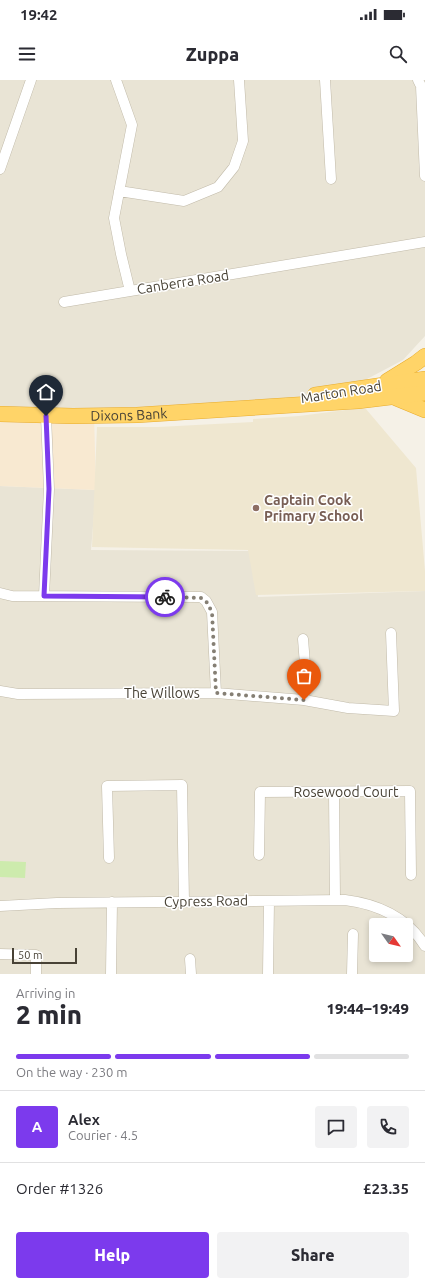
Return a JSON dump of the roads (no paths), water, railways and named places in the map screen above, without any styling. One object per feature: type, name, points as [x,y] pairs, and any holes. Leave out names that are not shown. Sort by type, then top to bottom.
[{"type":"highway","points":[[379,386],[396,377],[425,356]]},
{"type":"highway","name":"Marton Road","points":[[257,407],[285,400],[357,395],[379,386],[425,379]]},
{"type":"highway","points":[[357,395],[395,398],[425,393]]},
{"type":"highway","points":[[395,398],[425,410]]},
{"type":"highway","name":"Dixons Bank","points":[[0,414],[46,416],[136,416],[257,407]]},
{"type":"street","points":[[0,169],[31,80]]},
{"type":"street","name":"Canberra Road","points":[[116,80],[132,125],[114,218],[120,254],[130,291],[425,242]]},
{"type":"street","points":[[119,190],[184,201],[218,187],[234,167],[243,141],[239,80]]},
{"type":"street","points":[[324,80],[331,179]]},
{"type":"street","points":[[418,80],[421,86],[425,176]]},
{"type":"street","points":[[64,302],[130,291]]},
{"type":"street","points":[[44,596],[49,489],[46,416]]},
{"type":"street","name":"The Willows","points":[[0,593],[12,596],[201,598],[206,601],[212,612],[216,693],[18,694],[0,691]]},
{"type":"street","points":[[216,693],[304,700],[348,708],[394,711],[390,633]]},
{"type":"street","points":[[303,639],[306,677],[304,700]]},
{"type":"street","points":[[109,858],[107,786],[182,785],[184,902]]},
{"type":"street","name":"Rosewood Court","points":[[259,854],[260,792],[410,792],[411,875]]},
{"type":"street","points":[[334,792],[335,899]]},
{"type":"street","name":"Cypress Road","points":[[0,906],[112,902],[335,899],[374,905],[387,911],[399,918],[425,946]]},
{"type":"street","points":[[268,974],[269,901]]},
{"type":"street","points":[[111,974],[112,902]]},
{"type":"street","points":[[352,974],[353,934]]},
{"type":"street","points":[[0,954],[36,955],[36,974]]},
{"type":"street","points":[[190,959],[191,974]]},
{"type":"place","name":"Captain Cook Primary School","points":[[256,508]]}]
